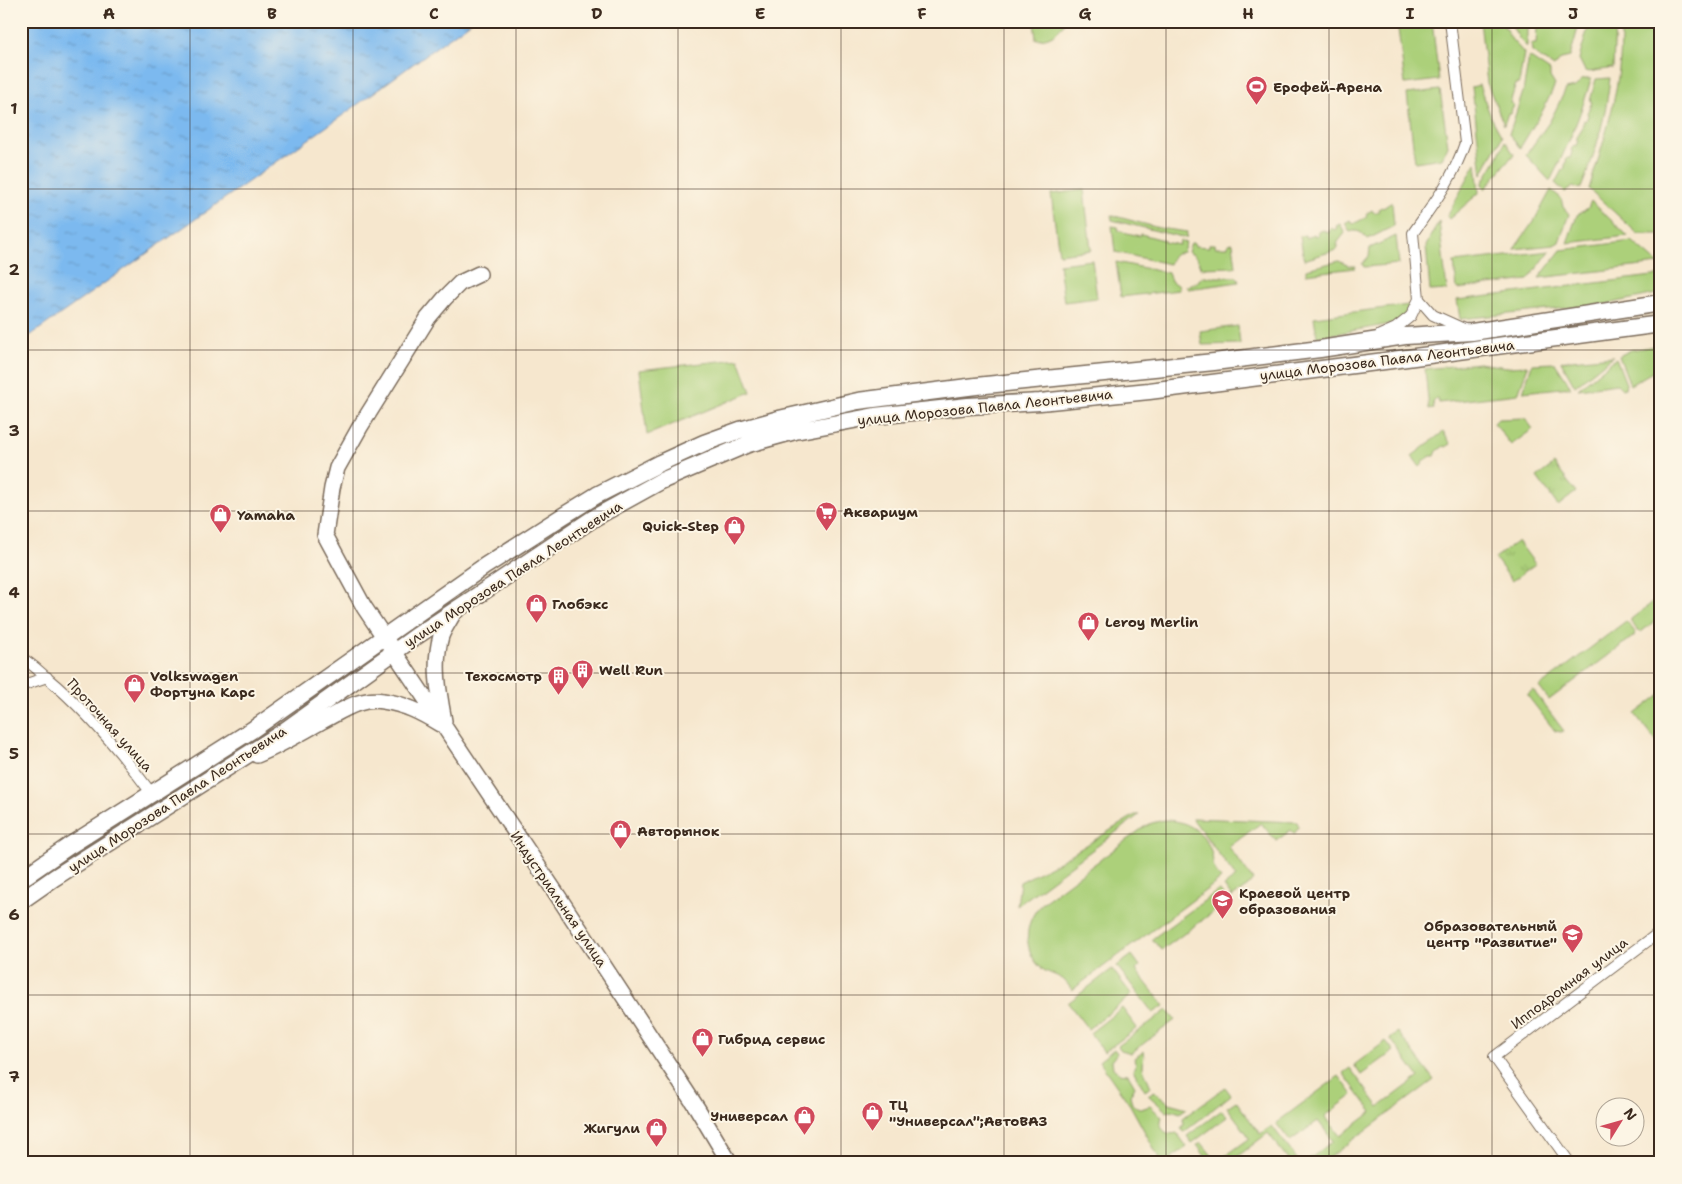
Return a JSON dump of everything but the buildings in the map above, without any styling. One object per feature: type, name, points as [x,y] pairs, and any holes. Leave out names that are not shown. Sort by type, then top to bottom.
[{"type":"main road","name":"Индустриальная улица","points":[[479,274],[460,283],[428,318],[360,427],[337,468],[325,535],[364,607],[692,1100],[730,1163]]},
{"type":"main road","name":"улица Морозова Павла Леонтьевича","points":[[21,880],[69,846],[252,730],[485,566],[597,495],[704,443],[740,430],[858,401],[986,385],[1214,362],[1405,336],[1472,332],[1661,303]]},
{"type":"main road","name":"улица Морозова Павла Леонтьевича","points":[[21,901],[280,734],[433,625],[594,518],[661,482],[748,444],[795,432],[876,416],[968,406],[1040,402],[1149,390],[1661,324]]},
{"type":"main road","points":[[446,728],[438,678],[441,636],[454,612],[489,587]]},
{"type":"main road","points":[[229,767],[268,750],[346,707],[365,701],[382,700],[400,704],[418,711],[446,728]]},
{"type":"street","points":[[1365,342],[1396,328],[1411,316],[1419,299],[1413,233],[1438,201],[1459,161],[1465,143],[1450,21]]},
{"type":"street","points":[[1419,299],[1433,315],[1454,326],[1472,332]]},
{"type":"street","name":"Проточная улица","points":[[21,658],[47,678],[79,707],[125,759],[152,794]]},
{"type":"street","points":[[21,686],[47,678]]},
{"type":"street","name":"Ипподромная улица","points":[[1570,1163],[1494,1057],[1661,931]]},
{"type":"green space","points":[[1034,21],[1065,21],[1054,34],[1046,38],[1036,39]]},
{"type":"green space","points":[[1397,21],[1432,21],[1439,80],[1405,84]]},
{"type":"green space","points":[[1480,21],[1501,21],[1512,40],[1524,53],[1519,84],[1516,84],[1510,103],[1513,104],[1511,113],[1508,113],[1504,125],[1487,83]]},
{"type":"green space","points":[[1509,21],[1527,21],[1527,47],[1520,40]]},
{"type":"green space","points":[[1533,21],[1580,21],[1570,57],[1561,59],[1554,67],[1532,52],[1531,44],[1536,44],[1537,27],[1533,26]]},
{"type":"green space","points":[[1590,21],[1615,21],[1613,68],[1585,71],[1579,59]]},
{"type":"green space","points":[[1621,21],[1661,21],[1661,234],[1638,234],[1589,189],[1608,126],[1615,93],[1620,60]]},
{"type":"green space","points":[[1529,57],[1550,71],[1550,77],[1555,85],[1543,110],[1520,148],[1509,134],[1523,92]]},
{"type":"green space","points":[[1610,78],[1596,148],[1581,188],[1573,187],[1565,192],[1555,183],[1562,170],[1564,170],[1567,158],[1570,158],[1571,150],[1574,145],[1576,146],[1578,140],[1576,139],[1583,128],[1584,120],[1586,121],[1596,79]]},
{"type":"green space","points":[[1583,79],[1591,79],[1583,105],[1550,181],[1526,155],[1550,121],[1566,89],[1575,87]]},
{"type":"green space","points":[[1479,85],[1491,117],[1502,137],[1482,174],[1472,87]]},
{"type":"green space","points":[[1440,90],[1448,146],[1442,158],[1415,162],[1407,94]]},
{"type":"green space","points":[[1505,141],[1514,154],[1485,189],[1482,184]]},
{"type":"green space","points":[[1476,163],[1479,193],[1449,219],[1447,216]]},
{"type":"green space","points":[[1084,190],[1091,250],[1059,254],[1051,194]]},
{"type":"green space","points":[[1551,190],[1561,198],[1563,207],[1569,214],[1559,242],[1554,245],[1514,249],[1534,221]]},
{"type":"green space","points":[[1591,201],[1628,236],[1567,243],[1577,215],[1588,208]]},
{"type":"green space","points":[[1392,202],[1394,226],[1368,239],[1360,232],[1350,232],[1345,223],[1350,220],[1353,224],[1367,217],[1366,214],[1372,210],[1374,213],[1379,211],[1378,209]]},
{"type":"green space","points":[[1111,215],[1159,228],[1187,232],[1186,238],[1112,220]]},
{"type":"green space","points":[[1439,221],[1447,290],[1430,291],[1426,246]]},
{"type":"green space","points":[[1340,224],[1345,233],[1338,242],[1336,250],[1304,260],[1300,236],[1305,235],[1306,238],[1314,234],[1315,236],[1318,235],[1318,232],[1324,230],[1326,233],[1330,232],[1329,229],[1332,228],[1334,230]]},
{"type":"green space","points":[[1112,226],[1118,227],[1119,231],[1140,236],[1141,234],[1164,240],[1164,242],[1179,245],[1180,241],[1186,243],[1183,252],[1174,256],[1169,264],[1115,252]]},
{"type":"green space","points":[[1396,236],[1399,264],[1364,267],[1362,264],[1369,256],[1370,248]]},
{"type":"green space","points":[[1632,241],[1659,264],[1539,278],[1561,250]]},
{"type":"green space","points":[[1191,243],[1194,243],[1195,246],[1209,247],[1209,244],[1215,244],[1215,247],[1228,247],[1228,244],[1233,243],[1236,267],[1201,268],[1197,258],[1188,252]]},
{"type":"green space","points":[[1550,251],[1528,280],[1457,289],[1454,262]]},
{"type":"green space","points":[[1092,260],[1097,298],[1064,302],[1059,264]]},
{"type":"green space","points":[[1339,261],[1349,266],[1356,266],[1355,268],[1306,274],[1306,269]]},
{"type":"green space","points":[[1116,262],[1168,273],[1171,281],[1179,286],[1179,290],[1121,297]]},
{"type":"green space","points":[[1661,275],[1661,293],[1607,304],[1460,319],[1457,300]]},
{"type":"green space","points":[[1202,277],[1237,277],[1239,282],[1188,289],[1186,287],[1198,282]]},
{"type":"green space","points":[[1409,305],[1403,317],[1391,324],[1317,337],[1314,317]]},
{"type":"green space","points":[[1238,326],[1240,344],[1202,345],[1200,331]]},
{"type":"green space","points":[[1661,345],[1661,367],[1630,385],[1619,356],[1631,350]]},
{"type":"green space","points":[[1613,356],[1575,386],[1561,361]]},
{"type":"green space","points":[[1616,358],[1626,384],[1625,388],[1622,389],[1617,384],[1578,389]]},
{"type":"green space","points":[[739,359],[751,392],[647,435],[639,370]]},
{"type":"green space","points":[[1479,363],[1507,367],[1528,366],[1518,394],[1439,403],[1438,399],[1435,399],[1433,401],[1434,409],[1429,410],[1425,369]]},
{"type":"green space","points":[[1555,363],[1571,387],[1523,392],[1532,364]]},
{"type":"green space","points":[[1525,418],[1533,429],[1511,445],[1494,423],[1498,419]]},
{"type":"green space","points":[[1443,432],[1451,444],[1446,447],[1444,446],[1437,451],[1435,456],[1431,456],[1422,462],[1423,464],[1420,467],[1412,456]]},
{"type":"green space","points":[[1554,464],[1576,492],[1558,506],[1537,477]]},
{"type":"green space","points":[[1518,541],[1535,564],[1512,581],[1495,558]]},
{"type":"green space","points":[[1661,596],[1661,616],[1641,632],[1638,631],[1631,622],[1631,619]]},
{"type":"green space","points":[[1626,621],[1635,632],[1634,636],[1549,700],[1539,687]]},
{"type":"green space","points":[[1533,690],[1564,731],[1555,731],[1527,695]]},
{"type":"green space","points":[[1661,694],[1661,748],[1635,714]]},
{"type":"green space","points":[[1135,815],[1139,815],[1017,906],[1020,882],[1059,862]]},
{"type":"green space","points":[[1192,818],[1297,822],[1299,827],[1294,834],[1291,830],[1276,841],[1261,823],[1229,847],[1253,880],[1248,886],[1232,897],[1224,886],[1236,877]]},
{"type":"green space","points":[[1164,820],[1186,824],[1204,837],[1211,851],[1214,868],[1221,879],[1072,990],[1063,979],[1041,968],[1030,952],[1028,934],[1033,916],[1045,901],[1144,827]]},
{"type":"green space","points":[[1219,890],[1228,901],[1162,950],[1152,939]]},
{"type":"green space","points":[[1132,955],[1140,966],[1136,970],[1164,1006],[1153,1013],[1117,966]]},
{"type":"green space","points":[[1112,969],[1132,995],[1088,1029],[1068,1003]]},
{"type":"green space","points":[[1122,1008],[1137,1028],[1104,1052],[1090,1033]]},
{"type":"green space","points":[[1167,1010],[1175,1020],[1131,1053],[1121,1050],[1118,1046]]},
{"type":"green space","points":[[1398,1032],[1434,1080],[1322,1163],[1304,1163],[1333,1141],[1318,1121],[1290,1141],[1276,1123],[1339,1076],[1353,1095],[1325,1116],[1340,1136],[1372,1112],[1343,1073],[1350,1068],[1379,1107],[1419,1077],[1390,1038]]},
{"type":"green space","points":[[1386,1041],[1394,1051],[1361,1075],[1354,1065]]},
{"type":"green space","points":[[1114,1049],[1117,1053],[1112,1060],[1113,1068],[1119,1073],[1128,1074],[1135,1086],[1130,1095],[1132,1104],[1141,1109],[1150,1106],[1162,1117],[1162,1128],[1169,1133],[1177,1133],[1187,1147],[1171,1158],[1174,1163],[1162,1163],[1130,1105],[1099,1061]]},
{"type":"green space","points":[[1144,1051],[1143,1068],[1151,1087],[1145,1091],[1133,1070],[1136,1063],[1135,1058]]},
{"type":"green space","points":[[1225,1087],[1231,1095],[1184,1132],[1181,1129],[1184,1124],[1183,1118]]},
{"type":"green space","points":[[1154,1091],[1169,1103],[1187,1108],[1180,1113],[1172,1110],[1167,1112],[1148,1095]]},
{"type":"green space","points":[[1236,1101],[1260,1134],[1272,1126],[1300,1163],[1291,1163],[1268,1133],[1229,1163],[1210,1163],[1197,1145],[1201,1142],[1217,1162],[1250,1138],[1227,1107]]},
{"type":"green space","points":[[1222,1110],[1227,1117],[1192,1143],[1187,1136]]},
{"type":"water","points":[[21,21],[472,21],[343,115],[21,342]]},
{"type":"place","name":"Ерофей-Арена","points":[[1257,106]]},
{"type":"place","name":"Аквариум","points":[[827,531]]},
{"type":"place","name":"Yamaha","points":[[221,534]]},
{"type":"place","name":"Quick-Step","points":[[735,545]]},
{"type":"place","name":"Глобэкс","points":[[536,623]]},
{"type":"place","name":"Leroy Merlin","points":[[1089,641]]},
{"type":"place","name":"Well Run","points":[[583,689]]},
{"type":"place","name":"Техосмотр","points":[[558,695]]},
{"type":"place","name":"Volkswagen Фортуна Карс","points":[[134,703]]},
{"type":"place","name":"Авторынок","points":[[621,850]]},
{"type":"place","name":"Краевой центр образования","points":[[1223,920]]},
{"type":"place","name":"Образовательный центр \"Развитие\"","points":[[1573,953]]},
{"type":"place","name":"Гибрид сервис","points":[[702,1058]]},
{"type":"place","name":"ТЦ \"Универсал\";АвтоВАЗ","points":[[873,1132]]},
{"type":"place","name":"Универсал","points":[[804,1135]]},
{"type":"place","name":"Жигули","points":[[656,1147]]}]
